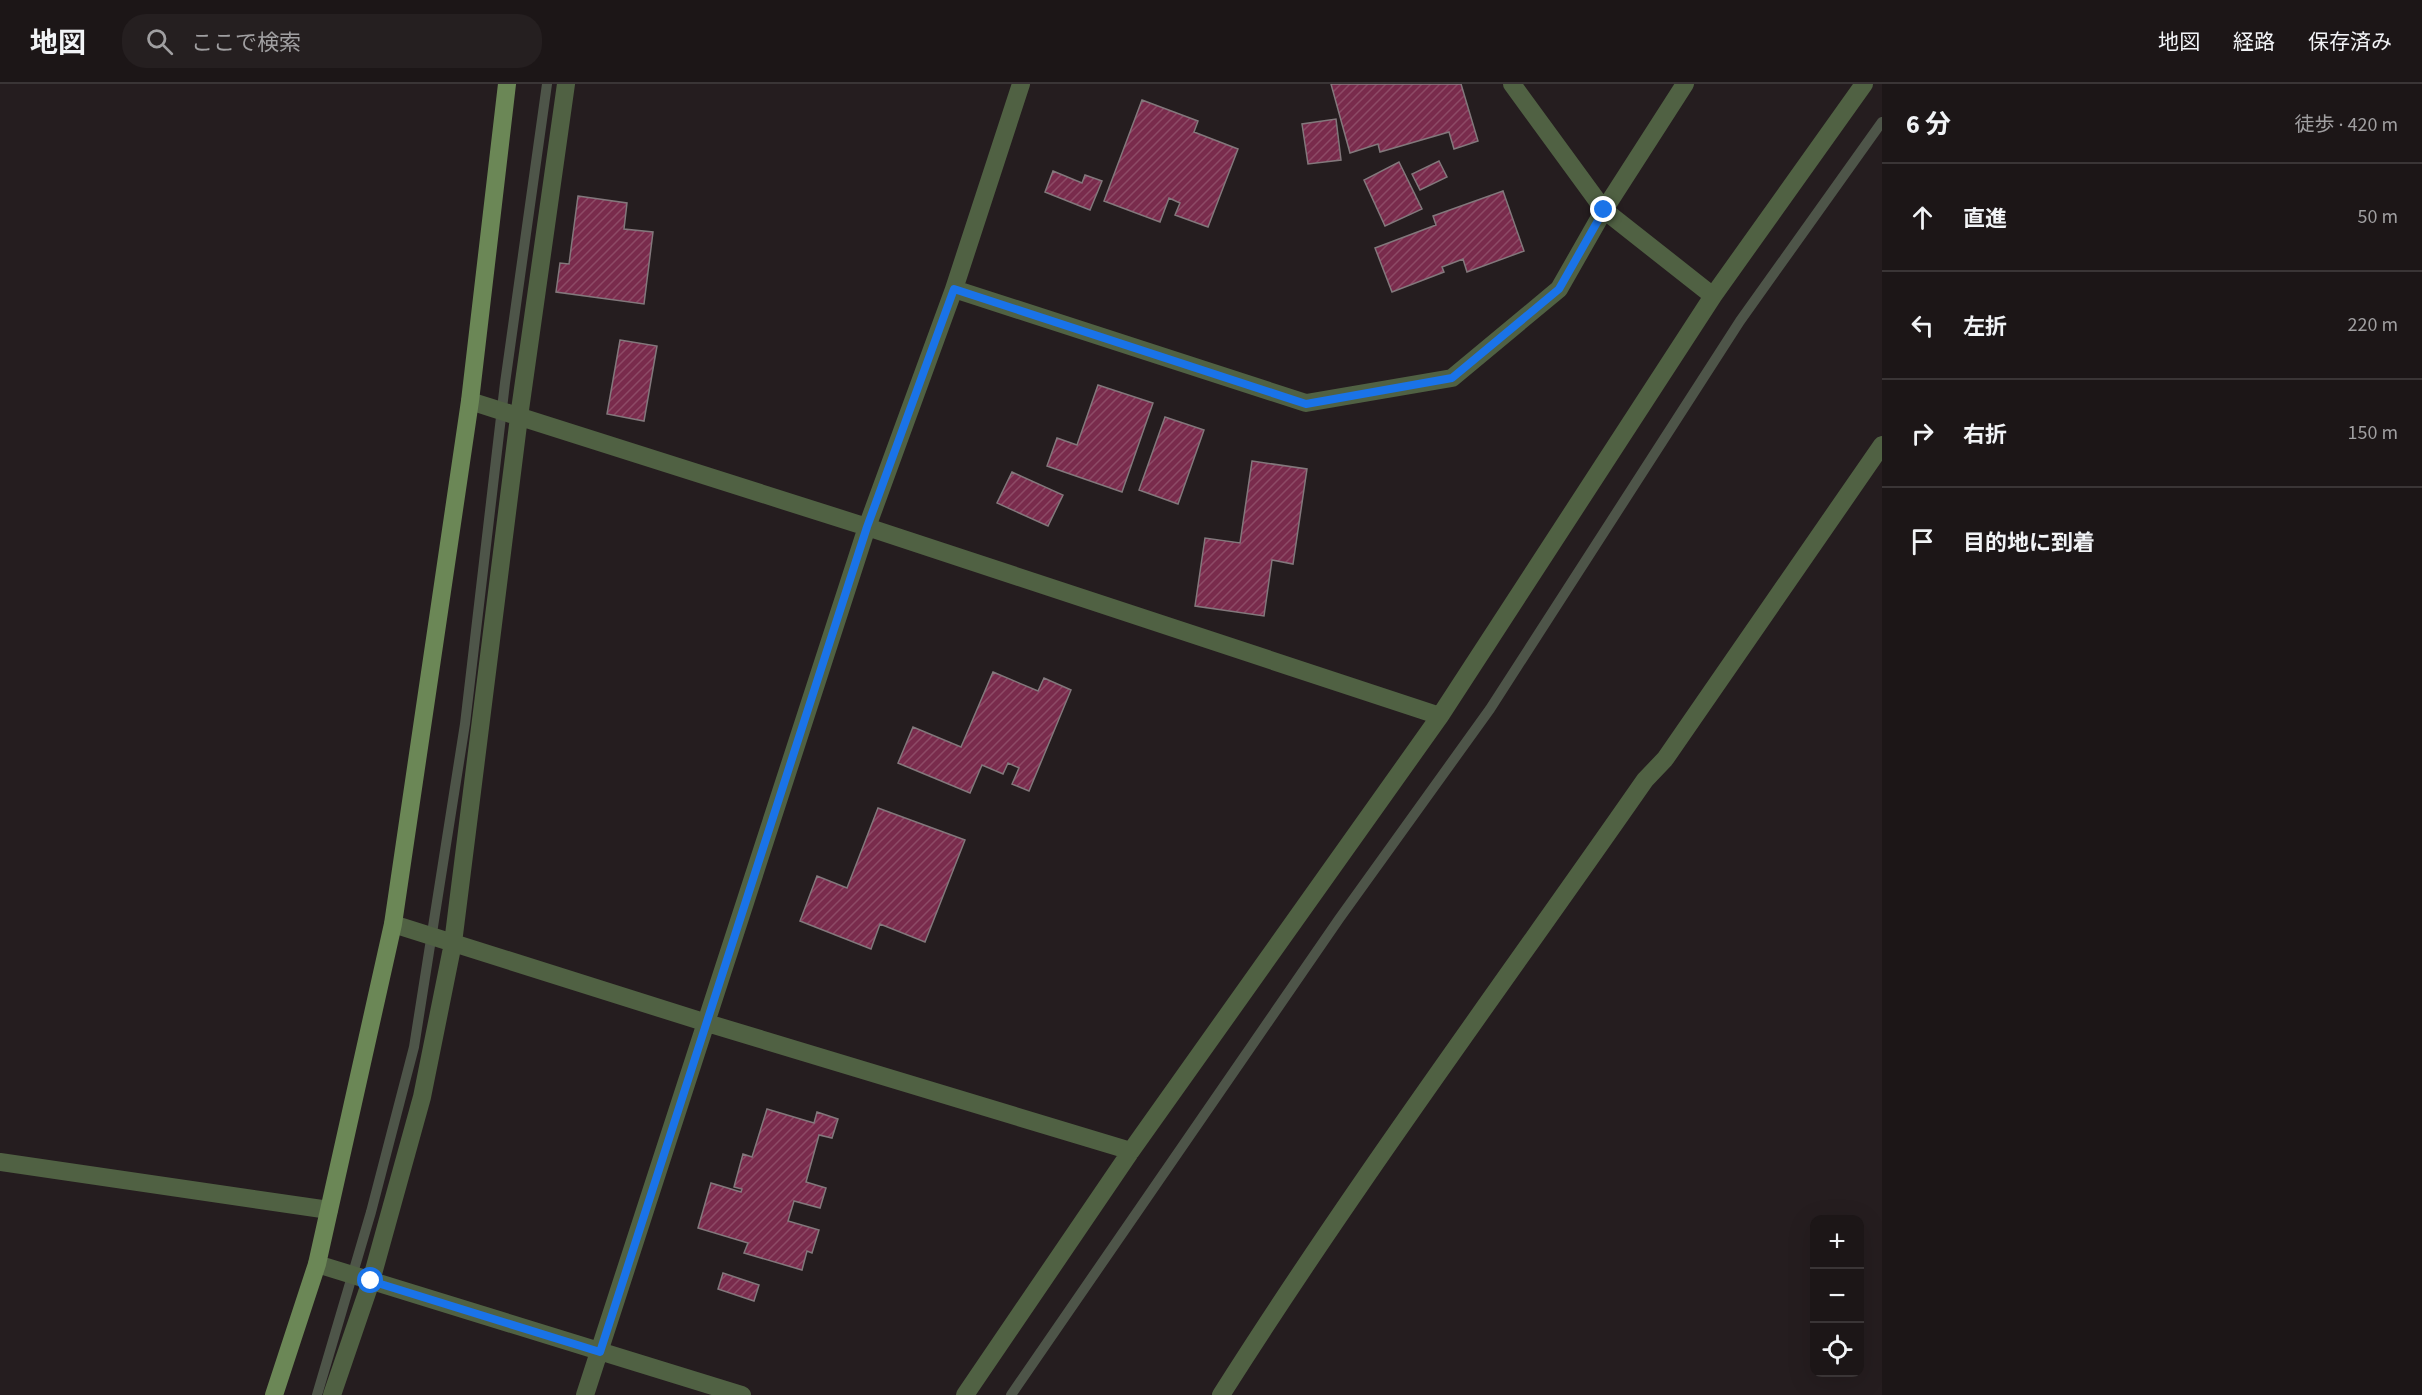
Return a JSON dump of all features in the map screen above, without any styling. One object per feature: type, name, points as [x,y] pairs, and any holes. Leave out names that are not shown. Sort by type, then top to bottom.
[{"type":"street","points":[[274,1395],[317,1264],[393,924],[470,401],[507,84]]},
{"type":"street","points":[[332,1395],[371,1281],[422,1097],[453,943],[519,417],[566,84]]},
{"type":"street","points":[[585,1395],[867,527],[954,289],[1021,84]]},
{"type":"street","points":[[1512,84],[1604,210],[1713,296]]},
{"type":"street","points":[[954,289],[1306,404],[1452,378],[1559,289],[1604,210],[1685,84]]},
{"type":"street","points":[[965,1395],[1131,1152],[1440,716],[1713,296],[1864,84]]},
{"type":"street","points":[[470,401],[867,527],[1440,716]]},
{"type":"street","points":[[1221,1395],[1267,1322],[1490,1001],[1645,780],[1672,749],[1882,445]]},
{"type":"street","points":[[393,924],[707,1023],[1131,1152]]},
{"type":"street","points":[[0,1162],[329,1210]]},
{"type":"street","points":[[317,1264],[742,1395]]},
{"type":"building","points":[[1331,84],[1461,84],[1478,141],[1454,149],[1449,132],[1380,152],[1378,144],[1350,153]]},
{"type":"building","points":[[1142,100],[1198,121],[1194,132],[1238,149],[1208,227],[1175,215],[1180,203],[1169,198],[1160,222],[1104,201]]},
{"type":"building","points":[[1336,119],[1341,160],[1308,164],[1302,124]]},
{"type":"building","points":[[1439,161],[1447,177],[1420,190],[1412,174]]},
{"type":"building","points":[[1399,162],[1422,209],[1385,226],[1364,180]]},
{"type":"building","points":[[1053,171],[1082,183],[1085,175],[1102,181],[1090,210],[1045,192]]},
{"type":"building","points":[[1503,191],[1524,251],[1467,272],[1463,259],[1442,267],[1444,272],[1392,292],[1375,248],[1436,225],[1433,216]]},
{"type":"building","points":[[578,196],[627,203],[624,229],[653,232],[644,304],[556,292],[560,263],[569,264]]},
{"type":"building","points":[[620,340],[657,346],[644,421],[607,414]]},
{"type":"building","points":[[1098,385],[1153,403],[1122,492],[1047,466],[1057,438],[1077,445]]},
{"type":"building","points":[[1165,417],[1204,430],[1178,504],[1139,490]]},
{"type":"building","points":[[1252,461],[1307,469],[1293,564],[1272,560],[1264,616],[1195,606],[1205,538],[1240,543]]},
{"type":"building","points":[[1012,472],[1063,495],[1048,526],[997,503]]},
{"type":"building","points":[[993,672],[1038,691],[1044,678],[1071,690],[1029,791],[1012,784],[1019,768],[1008,763],[1003,774],[982,765],[970,793],[898,763],[913,727],[961,747]]},
{"type":"building","points":[[878,808],[965,840],[925,942],[880,924],[871,949],[800,921],[817,876],[847,888]]},
{"type":"building","points":[[767,1109],[814,1123],[817,1112],[838,1119],[832,1138],[819,1135],[806,1182],[826,1188],[820,1208],[794,1201],[788,1221],[819,1230],[812,1253],[807,1251],[802,1270],[744,1253],[748,1243],[698,1228],[711,1183],[741,1192],[742,1189],[734,1187],[743,1154],[752,1157]]},
{"type":"building","points":[[723,1273],[759,1285],[754,1301],[718,1289]]},
{"type":"waterway","points":[[317,1395],[371,1212],[414,1047],[465,724],[505,383],[547,84]]},
{"type":"waterway","points":[[1011,1395],[1339,919],[1490,709],[1740,321],[1882,122]]},
{"type":"route","points":[[371,1281],[600,1352],[867,527],[954,289],[1306,404],[1452,378],[1559,289],[1604,210]]}]
